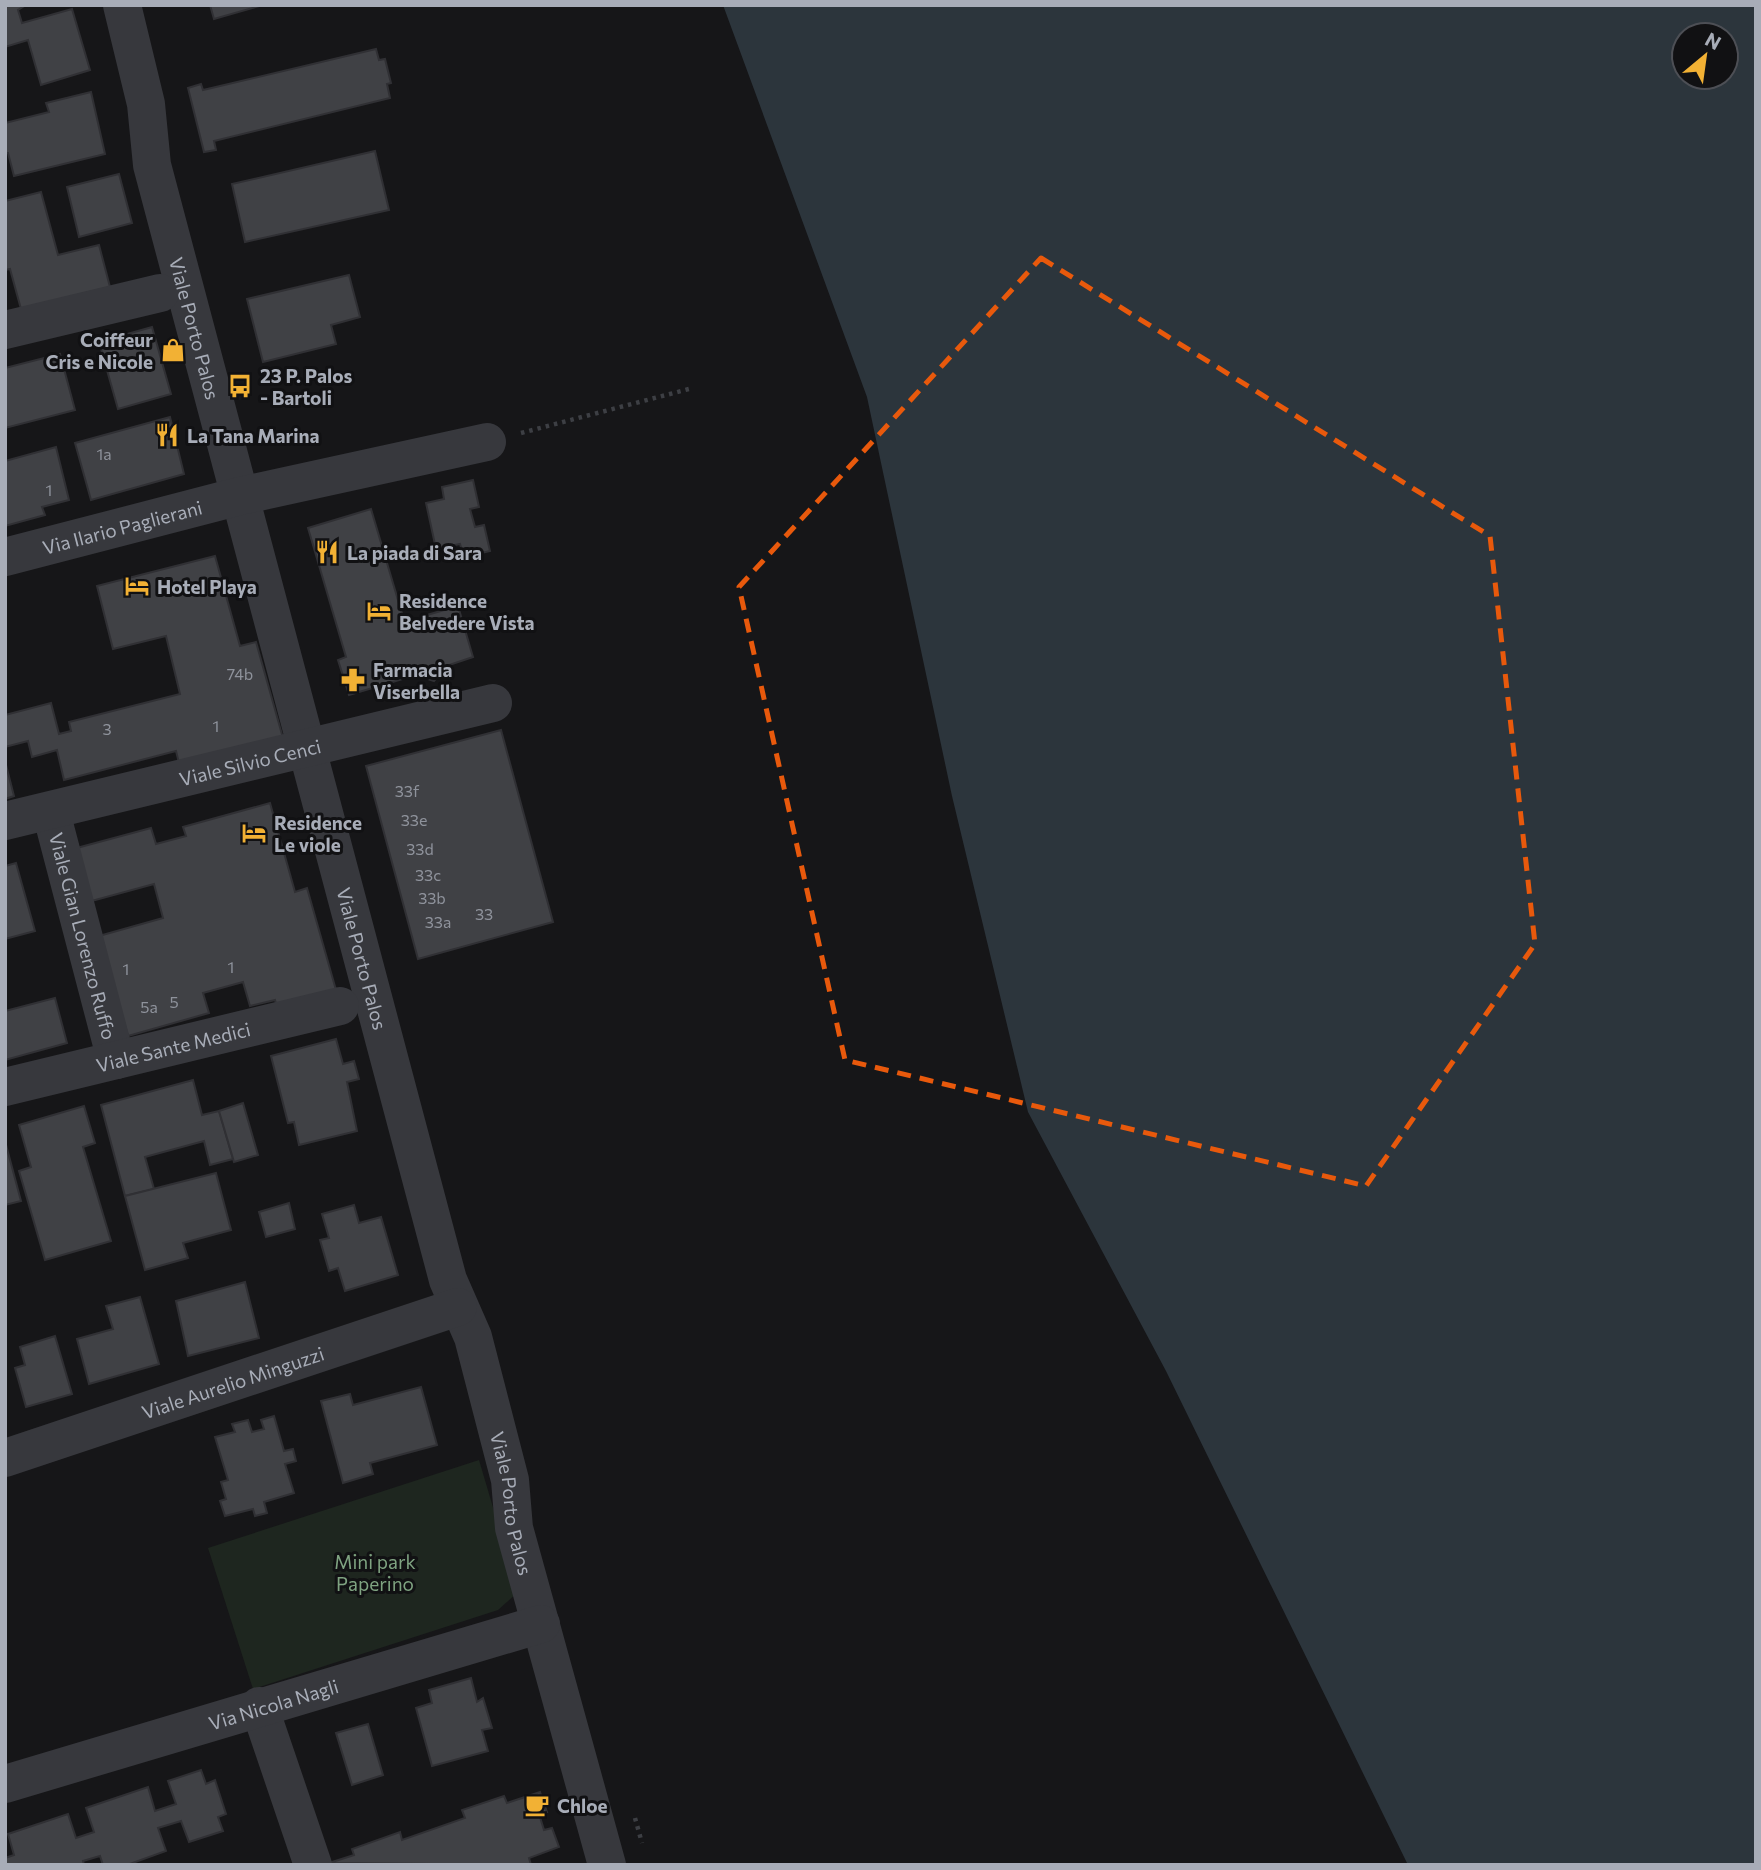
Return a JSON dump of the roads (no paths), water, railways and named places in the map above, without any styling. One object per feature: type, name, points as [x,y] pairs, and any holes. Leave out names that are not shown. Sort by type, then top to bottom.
[{"type":"street","name":"Viale Porto Palos","points":[[121,5],[146,104],[152,165],[448,1280],[473,1337],[510,1480],[514,1528],[607,1865]]},
{"type":"street","points":[[5,330],[160,293]]},
{"type":"street","name":"Via Ilario Paglierani","points":[[5,557],[240,496],[487,442]]},
{"type":"street","name":"Viale Silvio Cenci","points":[[5,821],[494,703]]},
{"type":"street","name":"Viale Gian Lorenzo Ruffo","points":[[51,812],[116,1060]]},
{"type":"street","name":"Viale Sante Medici","points":[[5,1087],[340,1006]]},
{"type":"street","name":"Viale Aurelio Minguzzi","points":[[5,1458],[458,1307]]},
{"type":"street","name":"Via Nicola Nagli","points":[[5,1784],[541,1624]]},
{"type":"street","points":[[259,1706],[313,1865]]},
{"type":"place","name":"Coiffeur Cris e Nicole","points":[[173,350]]},
{"type":"place","name":"23 P. Palos - Bartoli","points":[[240,386]]},
{"type":"place","name":"La Tana Marina","points":[[167,435]]},
{"type":"place","name":"La piada di Sara","points":[[327,552]]},
{"type":"place","name":"Hotel Playa","points":[[137,586]]},
{"type":"place","name":"Residence Belvedere Vista","points":[[379,611]]},
{"type":"place","name":"Farmacia Viserbella","points":[[353,680]]},
{"type":"place","name":"Residence Le viole","points":[[254,833]]},
{"type":"place","name":"Chloe","points":[[537,1805]]},
{"type":"park label","name":"Mini park Paperino","points":[[375,1572]]}]
